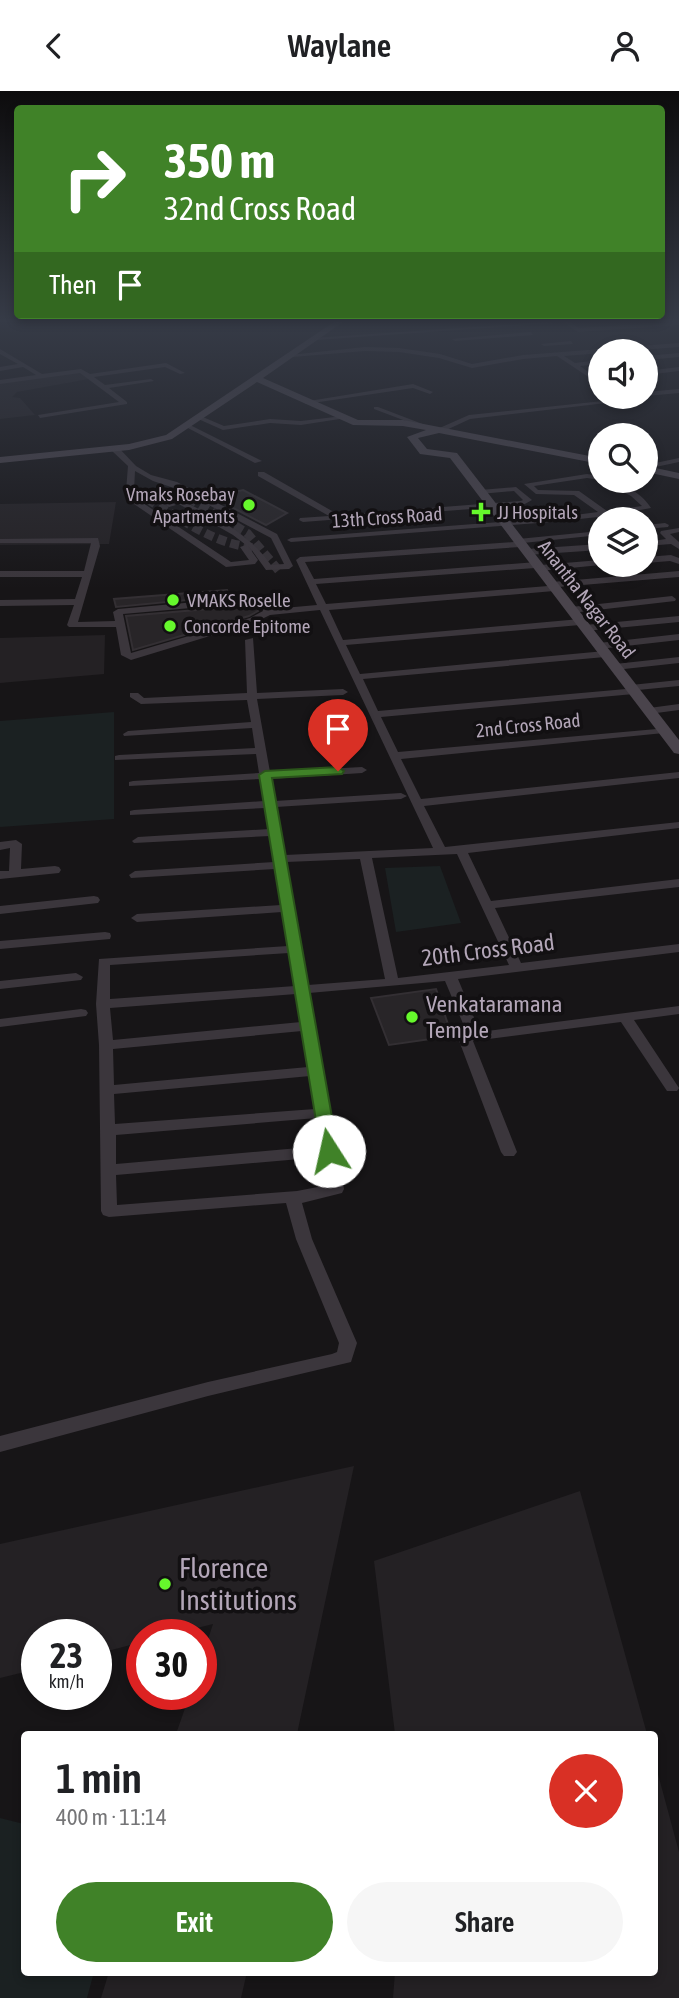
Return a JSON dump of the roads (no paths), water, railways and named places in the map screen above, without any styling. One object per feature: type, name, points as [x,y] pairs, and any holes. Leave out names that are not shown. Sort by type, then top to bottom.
[{"type":"street","points":[[40,416],[73,411]]},
{"type":"street","points":[[0,460],[155,441],[188,426],[207,411]]},
{"type":"street","points":[[327,411],[361,424],[400,423],[588,459]]},
{"type":"street","points":[[384,411],[434,429],[469,418],[531,411]]},
{"type":"street","points":[[198,417],[223,428],[270,421],[301,423],[343,418]]},
{"type":"street","points":[[188,426],[258,461]]},
{"type":"street","name":"Anantha Nagar Road","points":[[434,429],[412,437],[426,453],[453,456],[649,711],[671,733],[679,750]]},
{"type":"street","points":[[114,448],[131,468],[161,482],[174,484],[181,491],[274,536],[289,566],[269,568],[253,553],[224,534],[158,497],[142,500]]},
{"type":"street","points":[[658,465],[679,460]]},
{"type":"street","points":[[131,468],[130,491],[229,565],[252,562],[254,547],[236,533],[167,495],[181,491]]},
{"type":"street","points":[[658,471],[679,476]]},
{"type":"street","points":[[261,474],[338,517]]},
{"type":"street","points":[[588,476],[528,484],[536,492],[576,493],[597,507]]},
{"type":"street","points":[[303,520],[523,503],[528,500],[516,489],[480,492]]},
{"type":"street","name":"13th Cross Road","points":[[631,493],[646,503],[647,507]]},
{"type":"street","points":[[522,546],[586,534],[573,515]]},
{"type":"street","name":"13th Cross Road","points":[[291,540],[505,524],[588,515]]},
{"type":"street","points":[[658,526],[665,525]]},
{"type":"street","points":[[676,544],[664,533],[679,530]]},
{"type":"street","points":[[0,544],[96,543],[72,625],[120,624]]},
{"type":"street","points":[[658,544],[676,544]]},
{"type":"street","points":[[440,850],[300,560],[522,546],[588,547]]},
{"type":"street","points":[[658,559],[671,558],[679,561]]},
{"type":"street","points":[[310,582],[588,564]]},
{"type":"street","points":[[280,572],[304,570]]},
{"type":"street","points":[[0,575],[88,574]]},
{"type":"street","points":[[268,612],[262,599],[118,612],[126,655],[135,656],[253,620],[268,612],[679,574]]},
{"type":"street","points":[[571,610],[672,599]]},
{"type":"street","points":[[0,603],[79,602]]},
{"type":"street","points":[[340,643],[679,619]]},
{"type":"street","points":[[357,677],[602,650],[679,637]]},
{"type":"street","points":[[250,640],[252,697],[336,1189],[297,1197],[109,1211],[104,962],[295,949]]},
{"type":"street","points":[[615,667],[679,660]]},
{"type":"street","points":[[375,714],[633,690],[679,683]]},
{"type":"street","points":[[134,695],[141,701],[151,701],[342,692]]},
{"type":"street","points":[[649,711],[679,707]]},
{"type":"street","points":[[128,734],[257,725]]},
{"type":"street","name":"2nd Cross Road","points":[[395,756],[671,733]]},
{"type":"street","points":[[119,758],[261,751]]},
{"type":"street","points":[[133,784],[362,770]]},
{"type":"street","points":[[418,803],[679,775]]},
{"type":"street","points":[[134,813],[401,796]]},
{"type":"street","points":[[135,875],[365,855],[461,850],[679,825]]},
{"type":"street","points":[[138,841],[275,832]]},
{"type":"street","points":[[0,846],[16,844],[15,873]]},
{"type":"street","points":[[461,850],[517,968]]},
{"type":"street","points":[[365,855],[392,983]]},
{"type":"street","points":[[0,875],[55,870]]},
{"type":"street","points":[[488,905],[679,883]]},
{"type":"street","points":[[0,910],[94,900]]},
{"type":"street","points":[[137,918],[288,908]]},
{"type":"street","points":[[0,946],[104,936]]},
{"type":"street","name":"20th Cross Road","points":[[103,1004],[392,983],[679,948]]},
{"type":"street","points":[[0,985],[76,977]]},
{"type":"street","points":[[450,977],[474,1033]]},
{"type":"street","points":[[509,1152],[465,1038],[679,1010]]},
{"type":"street","points":[[0,1023],[81,1013]]},
{"type":"street","points":[[625,1017],[671,1088]]},
{"type":"street","points":[[106,1045],[307,1026]]},
{"type":"street","points":[[107,1090],[315,1071]]},
{"type":"street","points":[[108,1130],[324,1121]]},
{"type":"street","points":[[108,1170],[329,1151]]},
{"type":"street","points":[[0,1444],[345,1357],[348,1343],[304,1239],[294,1203],[297,1197]]},
{"type":"tunnel","points":[[177,491],[247,533],[280,572]]},
{"type":"tunnel","points":[[147,499],[213,537],[258,548]]},
{"type":"place","name":"Vmaks Rosebay Apartments","points":[[249,505]]},
{"type":"place","name":"JJ Hospitals","points":[[481,512]]},
{"type":"place","name":"VMAKS Roselle","points":[[173,600]]},
{"type":"place","name":"Concorde Epitome","points":[[170,626]]},
{"type":"place","name":"Venkataramana Temple","points":[[412,1017]]},
{"type":"place","name":"Florence Institutions","points":[[165,1584]]}]
